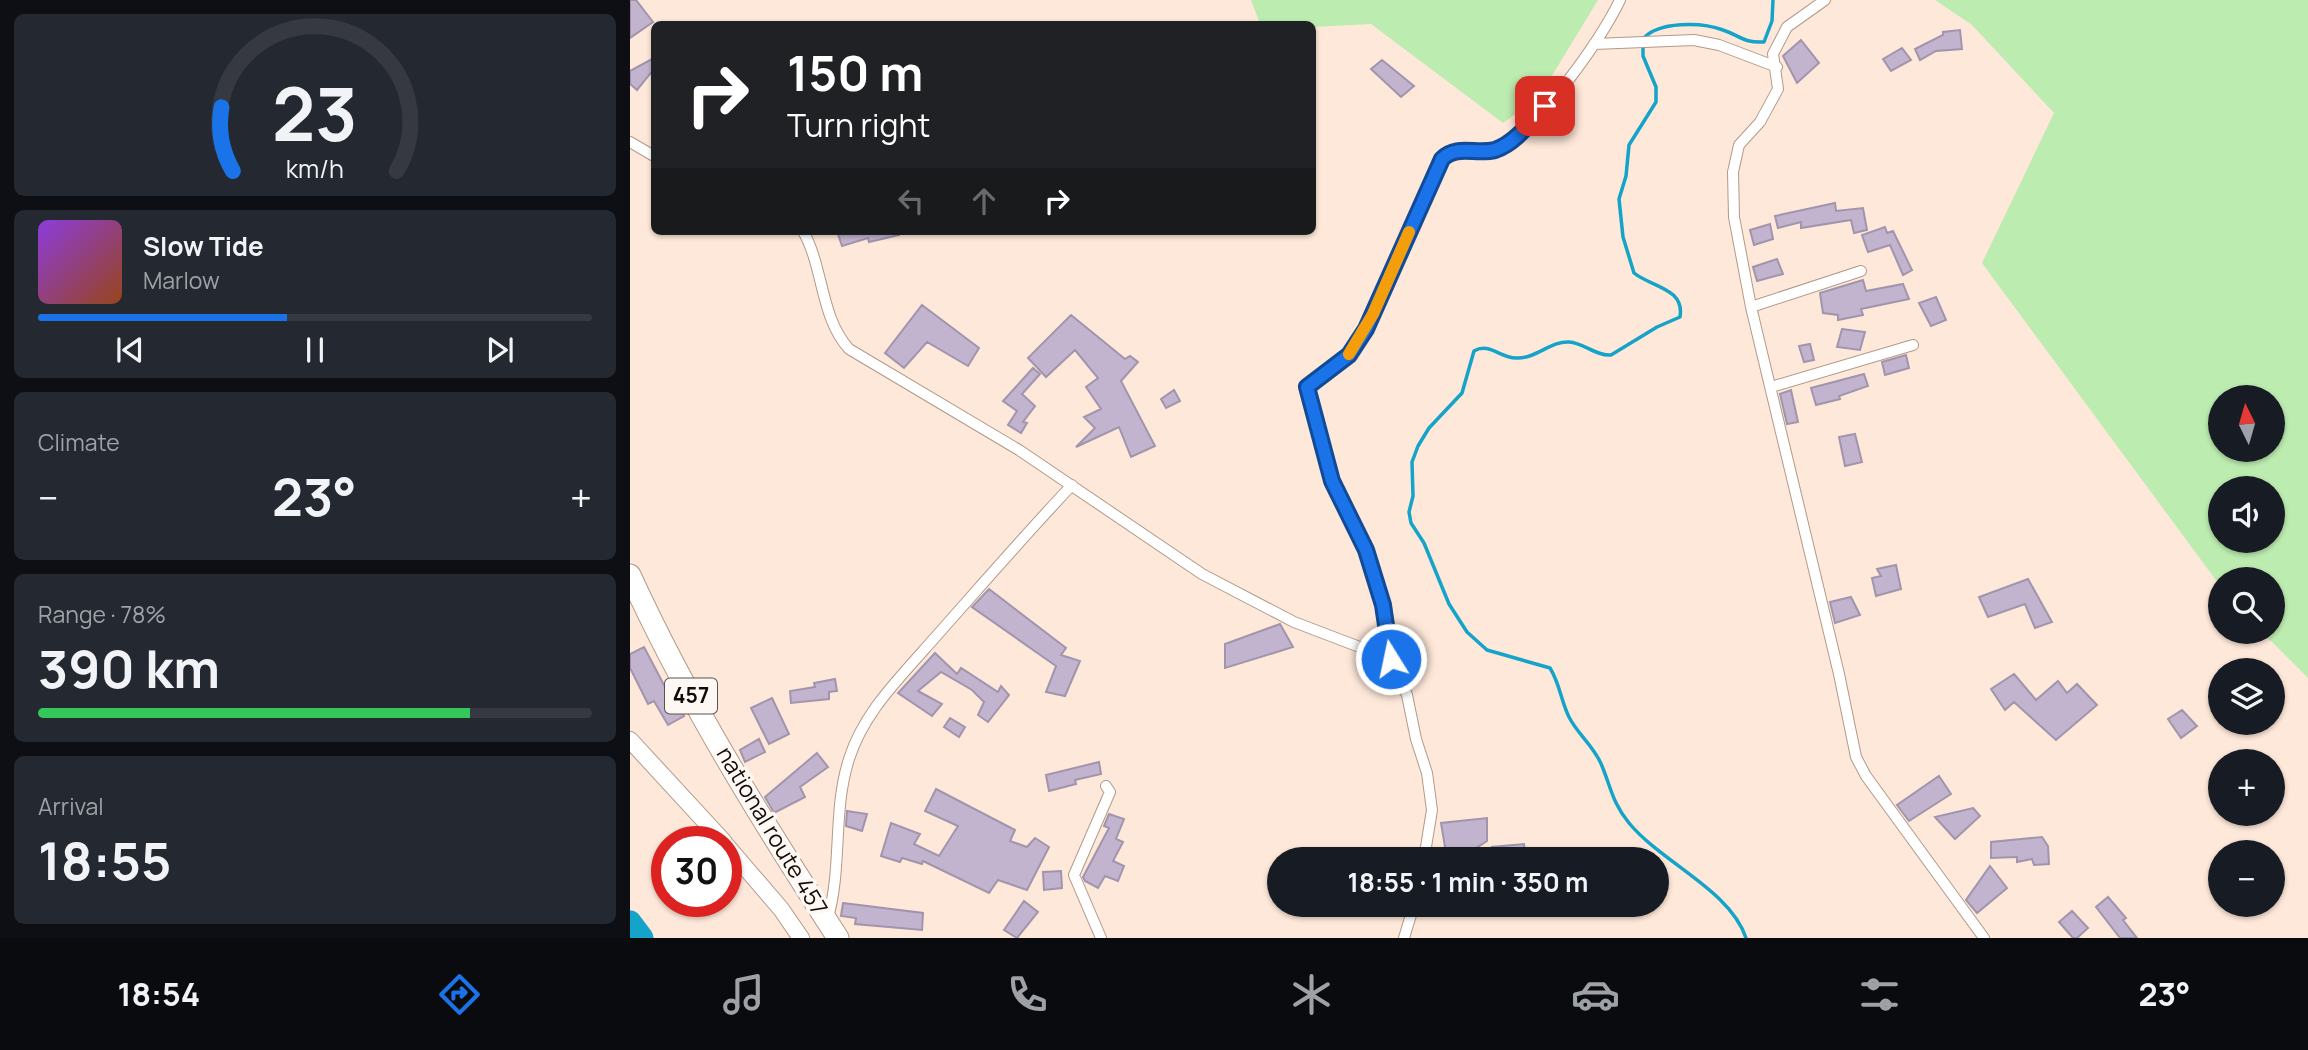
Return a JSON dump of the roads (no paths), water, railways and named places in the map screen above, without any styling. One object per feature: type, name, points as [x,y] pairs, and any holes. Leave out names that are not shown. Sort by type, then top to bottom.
[{"type":"highway","name":"national route 457","points":[[630,575],[672,663],[759,814],[832,929]]},
{"type":"main road","points":[[630,740],[709,826]]},
{"type":"main road","points":[[742,863],[781,909],[801,938]]},
{"type":"street","points":[[1426,847],[1432,810],[1429,784],[1407,695],[1391,659],[1383,605],[1366,550],[1332,481],[1307,387],[1349,355],[1366,329],[1442,159],[1451,151],[1494,150],[1512,139],[1545,106],[1594,44],[1620,0]]},
{"type":"street","points":[[1825,0],[1787,27],[1773,54],[1779,89],[1760,122],[1739,145],[1733,172],[1734,217],[1751,307],[1856,757],[1866,776],[1984,938]]},
{"type":"street","points":[[1594,44],[1706,42],[1777,67]]},
{"type":"street","points":[[630,142],[651,154]]},
{"type":"street","points":[[804,235],[825,291],[836,335],[849,349],[962,414],[1190,566],[1245,598],[1294,622],[1391,659]]},
{"type":"street","points":[[1751,307],[1861,271]]},
{"type":"street","points":[[1771,387],[1913,345]]},
{"type":"street","points":[[832,929],[840,794],[849,758],[867,718],[901,673],[977,586],[1072,485]]},
{"type":"street","points":[[1101,938],[1074,875],[1110,792],[1106,786]]},
{"type":"street","points":[[1404,938],[1411,917]]},
{"type":"waterway","points":[[1746,938],[1726,905],[1629,823],[1616,802],[1599,759],[1569,717],[1550,668],[1487,650],[1467,632],[1449,604],[1424,543],[1411,523],[1409,512],[1413,496],[1412,462],[1418,446],[1429,428],[1462,393],[1474,351],[1485,348],[1510,357],[1523,358],[1556,344],[1569,342],[1600,354],[1611,355],[1657,327],[1680,317],[1680,307],[1672,294],[1634,273],[1623,237],[1619,199],[1626,176],[1629,145],[1656,102],[1656,87],[1643,56],[1643,39],[1650,33],[1669,26],[1692,25],[1714,27],[1747,40],[1764,42],[1772,21],[1773,0]]},
{"type":"waterway","points":[[630,922],[642,938]]}]
